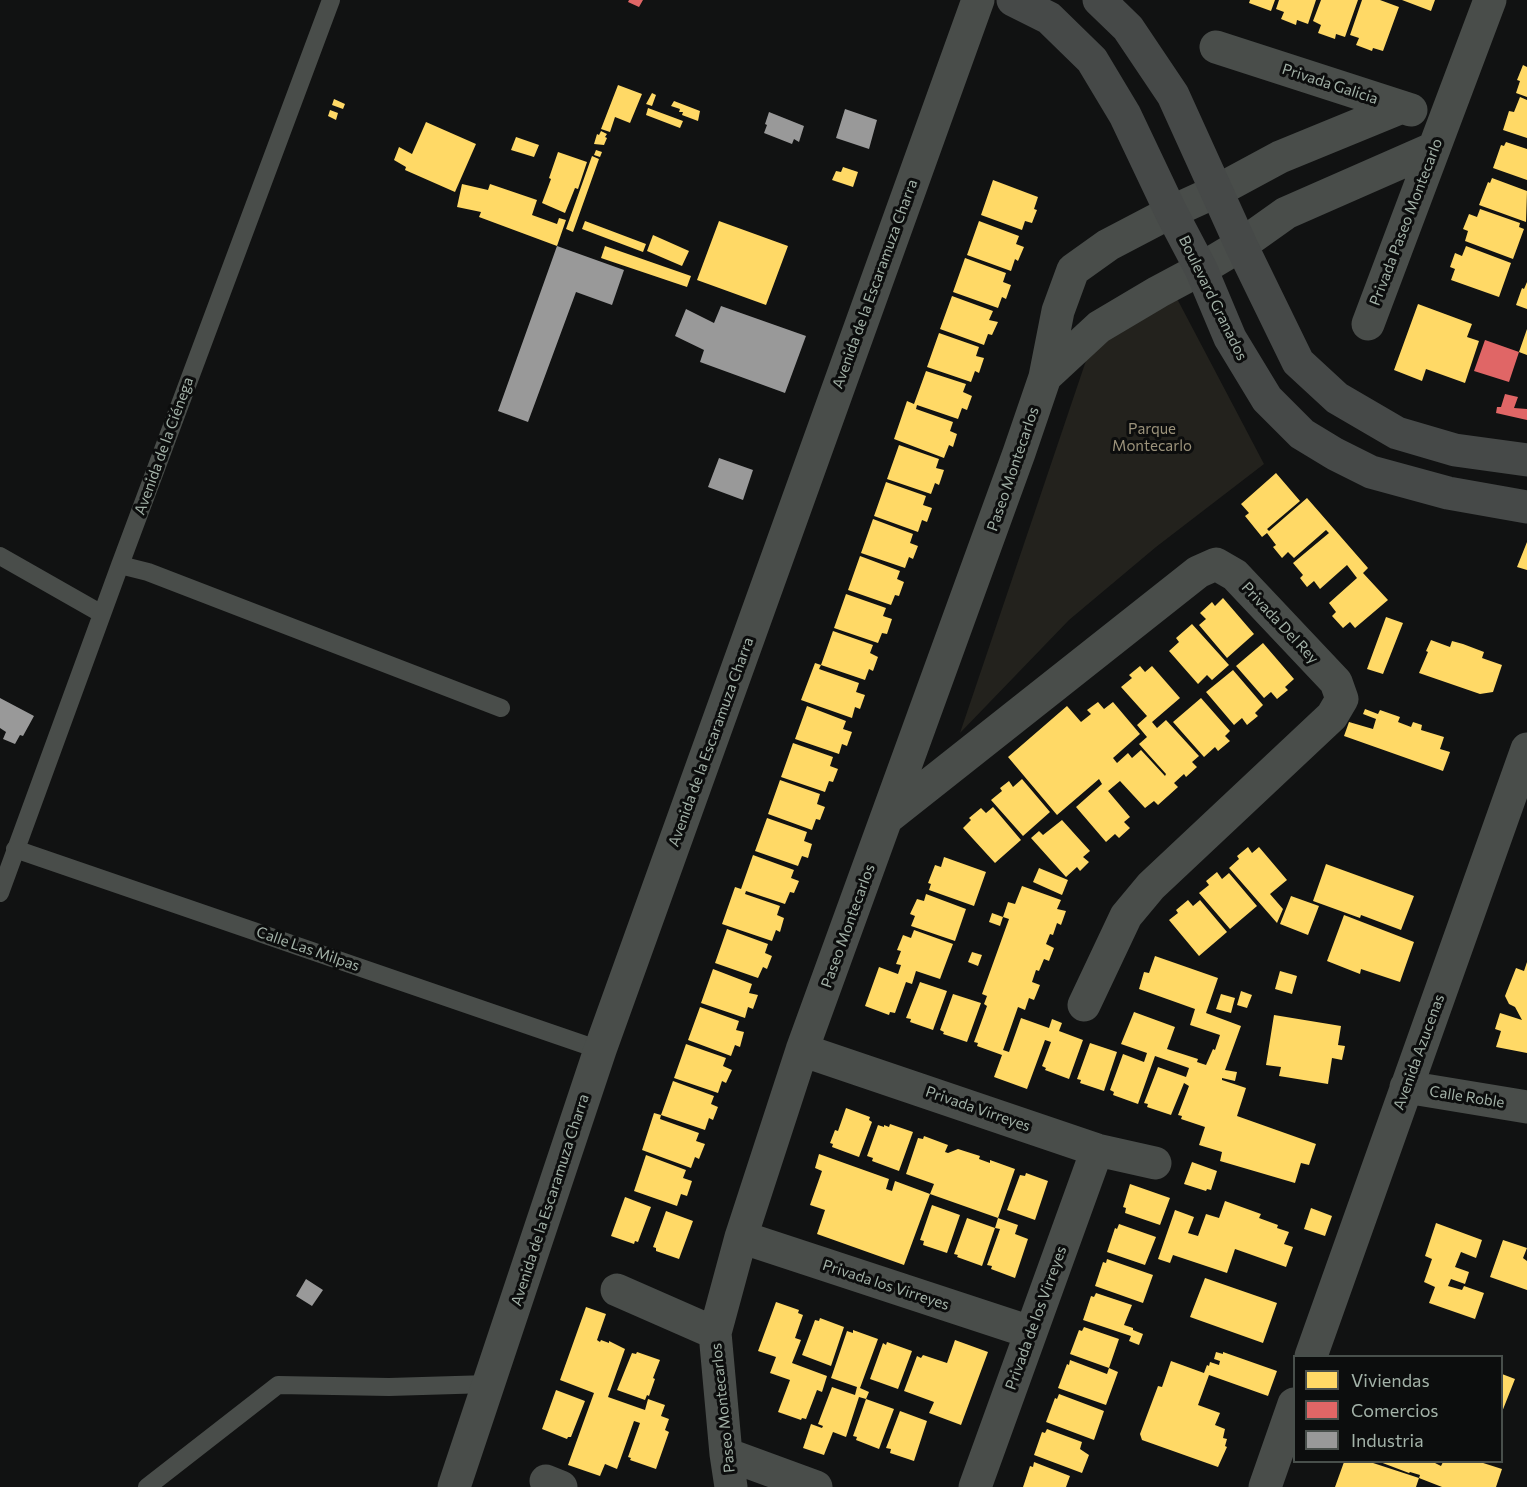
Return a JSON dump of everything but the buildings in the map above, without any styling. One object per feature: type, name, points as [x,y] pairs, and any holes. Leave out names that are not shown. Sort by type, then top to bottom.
[{"type":"street","name":"Avenida de la Escaramuza Charra","points":[[454,1487],[600,1050],[978,0]]},
{"type":"street","name":"Boulevard Granados","points":[[1013,0],[1048,18],[1092,60],[1125,115],[1201,269],[1230,338],[1267,399],[1302,434],[1371,472],[1448,493],[1527,507]]},
{"type":"street","points":[[1099,0],[1128,28],[1173,95],[1241,245],[1298,362],[1337,398],[1396,433],[1455,450],[1527,460]]},
{"type":"street","name":"Privada Paseo Montecarlo","points":[[1368,324],[1490,0]]},
{"type":"street","name":"Privada Galicia","points":[[1216,47],[1402,107],[1439,134]]},
{"type":"street","name":"Paseo Montecarlos","points":[[731,1487],[715,1333],[741,1237],[802,1050],[1045,377],[1058,311],[1074,270],[1108,245],[1280,157],[1402,107]]},
{"type":"street","name":"Paseo Montecarlos","points":[[1045,377],[1099,327],[1241,245],[1286,213],[1439,134]]},
{"type":"street","name":"Privada Del Rey","points":[[887,818],[1198,572],[1216,564],[1235,575],[1336,682],[1342,699],[1332,716],[1151,886],[1126,916],[1084,1005]]},
{"type":"street","name":"Avenida Azucenas","points":[[1311,1355],[1527,749]]},
{"type":"street","name":"Privada Virreyes","points":[[802,1050],[1097,1150],[1155,1163]]},
{"type":"street","name":"Calle Roble","points":[[1406,1087],[1527,1107]]},
{"type":"street","name":"Privada de los Virreyes","points":[[975,1487],[1097,1150]]},
{"type":"street","name":"Privada los Virreyes","points":[[741,1237],[1030,1332]]},
{"type":"street","points":[[617,1290],[715,1333]]},
{"type":"street","points":[[1265,1487],[1293,1407]]},
{"type":"street","points":[[726,1454],[816,1487]]},
{"type":"lane","name":"Avenida de la Ciénega","points":[[0,893],[331,0]]},
{"type":"lane","points":[[0,556],[102,614]]},
{"type":"lane","points":[[120,565],[148,572],[501,708]]},
{"type":"lane","name":"Calle Las Milpas","points":[[15,849],[600,1050]]},
{"type":"lane","points":[[147,1487],[278,1385],[389,1387],[489,1384]]},
{"type":"green space","name":"Parque Montecarlo","points":[[1173,291],[1264,464],[1156,547],[1069,620],[960,733],[1095,334]]}]
